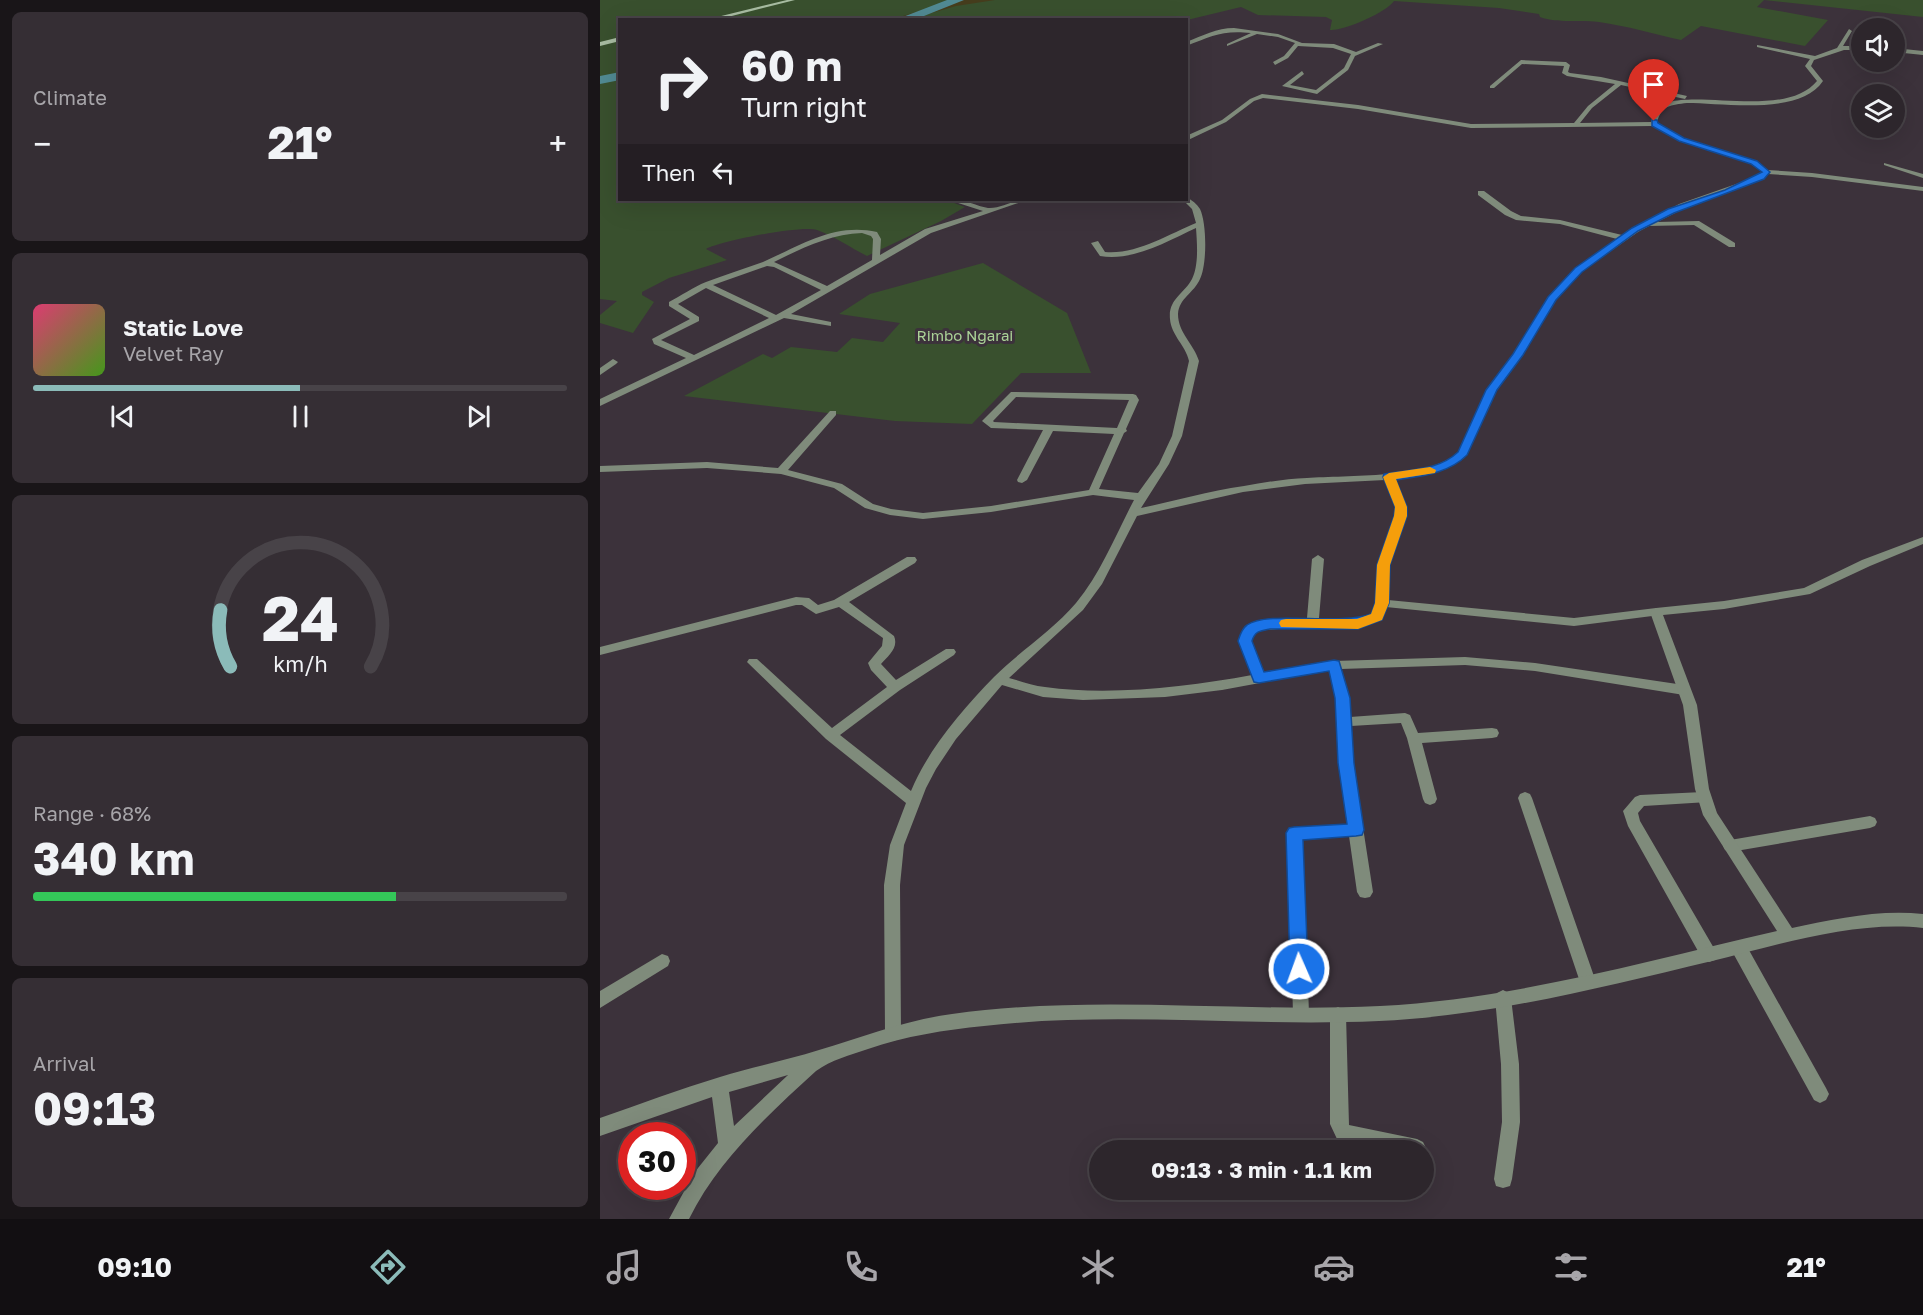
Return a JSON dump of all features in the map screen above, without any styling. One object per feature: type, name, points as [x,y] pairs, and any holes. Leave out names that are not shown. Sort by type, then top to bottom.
[{"type":"main road","points":[[715,18],[793,0]]},
{"type":"main road","points":[[600,44],[618,40]]},
{"type":"street","points":[[1188,43],[1228,30],[1292,38],[1300,44]]},
{"type":"street","points":[[1839,49],[1849,31]]},
{"type":"street","points":[[1230,45],[1256,33]]},
{"type":"street","points":[[1275,63],[1286,57],[1295,45],[1300,44],[1334,46],[1357,54]]},
{"type":"street","points":[[1302,73],[1284,86],[1317,92],[1346,69],[1351,58],[1380,44]]},
{"type":"street","points":[[1760,46],[1815,58]]},
{"type":"street","points":[[1654,124],[1654,116],[1659,109],[1673,102],[1751,104],[1780,101],[1815,88],[1820,81],[1808,66],[1809,61],[1839,49],[1851,48]]},
{"type":"street","points":[[1905,51],[1923,53]]},
{"type":"street","points":[[1491,87],[1519,63],[1526,61],[1566,64],[1568,65],[1565,73],[1569,75],[1719,103]]},
{"type":"street","points":[[1576,124],[1590,107],[1620,83]]},
{"type":"street","points":[[1188,138],[1218,124],[1262,96],[1359,107],[1471,126],[1654,124],[1682,139],[1754,162],[1766,172],[1812,175],[1923,189]]},
{"type":"street","points":[[1886,164],[1923,176]]},
{"type":"street","points":[[1890,185],[1906,170]]},
{"type":"street","points":[[1134,513],[1271,484],[1389,477],[1423,472],[1455,461],[1463,453],[1492,390],[1552,299],[1578,270],[1647,224],[1682,206],[1761,177],[1766,172]]},
{"type":"street","points":[[1481,194],[1519,218],[1560,222],[1623,238]]},
{"type":"street","points":[[961,201],[988,210]]},
{"type":"street","points":[[600,403],[779,316],[928,231],[1020,201]]},
{"type":"street","points":[[893,1033],[892,885],[897,845],[913,801],[930,766],[951,735],[999,680],[1079,607],[1096,584],[1141,497],[1164,464],[1177,436],[1191,385],[1193,353],[1183,341],[1174,317],[1179,298],[1197,277],[1200,253],[1196,209],[1188,201]]},
{"type":"street","points":[[1647,224],[1696,223],[1732,245]]},
{"type":"street","points":[[1095,243],[1103,254],[1113,255],[1151,244],[1198,224]]},
{"type":"street","points":[[694,358],[657,342],[656,339],[696,319],[672,304],[706,285],[766,263],[815,241],[862,231],[874,234],[877,239],[876,260]]},
{"type":"street","points":[[766,263],[776,265],[828,290]]},
{"type":"street","points":[[706,285],[779,316],[828,324]]},
{"type":"street","points":[[600,372],[613,362]]},
{"type":"street","points":[[1093,492],[1122,431],[1134,400],[1129,395],[1014,394],[987,421],[991,425],[1122,431]]},
{"type":"street","points":[[781,471],[833,413]]},
{"type":"street","points":[[1022,480],[1049,429]]},
{"type":"street","points":[[600,469],[707,465],[781,471],[838,486],[869,506],[890,512],[923,516],[991,509],[1093,492],[1141,497]]},
{"type":"street","points":[[1259,678],[1245,641],[1252,628],[1270,624],[1368,622],[1377,617],[1382,603],[1384,565],[1401,507],[1389,477]]},
{"type":"street","points":[[1382,603],[1451,608],[1574,622],[1724,605],[1806,591],[1923,540]]},
{"type":"street","points":[[1313,622],[1318,559]]},
{"type":"street","points":[[600,651],[796,601],[804,602],[816,610],[838,603],[911,560]]},
{"type":"street","points":[[838,603],[843,603],[888,636],[891,641],[888,648],[874,663],[875,667],[896,687]]},
{"type":"street","points":[[1656,612],[1689,702],[1698,749],[1703,798],[1710,815],[1788,935]]},
{"type":"street","points":[[831,735],[896,687],[950,652]]},
{"type":"street","points":[[999,680],[1043,692],[1083,695],[1165,692],[1334,665],[1464,661],[1498,663],[1684,690]]},
{"type":"street","points":[[753,662],[831,735],[913,801]]},
{"type":"street","points":[[1334,665],[1343,698],[1346,763],[1365,892]]},
{"type":"street","points":[[1344,722],[1405,718],[1414,738],[1430,799]]},
{"type":"street","points":[[1414,738],[1492,733]]},
{"type":"street","points":[[1525,798],[1588,982]]},
{"type":"street","points":[[1703,798],[1640,801],[1630,811],[1633,822],[1709,955]]},
{"type":"street","points":[[1730,846],[1870,822]]},
{"type":"street","points":[[1301,1014],[1294,833],[1356,830]]},
{"type":"street","points":[[600,1127],[719,1086],[820,1058],[893,1033],[978,1018],[1093,1011],[1338,1015],[1400,1012],[1503,998],[1588,982],[1788,935],[1900,917],[1923,921]]},
{"type":"street","points":[[1739,948],[1820,1094]]},
{"type":"street","points":[[600,1000],[662,961]]},
{"type":"street","points":[[1503,998],[1510,1064],[1511,1122],[1503,1179]]},
{"type":"street","points":[[1338,1015],[1339,1125],[1343,1133],[1378,1140]]},
{"type":"street","points":[[679,1219],[705,1173],[727,1143],[820,1058]]},
{"type":"street","points":[[719,1086],[727,1143]]},
{"type":"green space","points":[[600,0],[1764,0],[1757,7],[1828,20],[1805,46],[1701,26],[1681,40],[1592,21],[1554,20],[1540,17],[1539,14],[1499,8],[1394,1],[1365,20],[1330,30],[1332,20],[1326,17],[1258,15],[1241,7],[1188,20],[618,18],[618,201],[949,201],[965,207],[867,256],[817,230],[808,229],[761,235],[706,249],[727,260],[669,278],[642,292],[642,295],[654,302],[633,333],[600,323],[600,315],[617,301],[600,299]]},
{"type":"green space","points":[[1764,0],[1923,0],[1923,17]]},
{"type":"green space","name":"Rimbo Ngarai","points":[[983,263],[1067,313],[1091,373],[1021,373],[972,424],[895,421],[684,396],[763,354],[772,358],[791,347],[837,352],[852,338],[883,342],[900,323],[839,314],[870,294]]},
{"type":"sand","points":[[956,0],[995,0],[956,6],[914,18],[896,18]]},
{"type":"waterway","points":[[907,18],[958,0]]},
{"type":"waterway","points":[[600,80],[618,76]]},
{"type":"slow traffic","points":[[1286,623],[1358,624],[1377,617],[1382,603],[1384,565],[1401,507],[1389,477],[1430,470]]},
{"type":"route","points":[[1299,969],[1294,833],[1356,830],[1346,763],[1343,698],[1334,665],[1259,678],[1245,641],[1248,633],[1252,628],[1270,624],[1313,622],[1358,624],[1377,617],[1382,603],[1384,565],[1401,507],[1389,477],[1441,467],[1455,461],[1463,453],[1492,390],[1518,355],[1552,299],[1578,270],[1635,230],[1671,211],[1728,191],[1761,177],[1766,172],[1754,162],[1673,135],[1654,124],[1654,121]]}]
